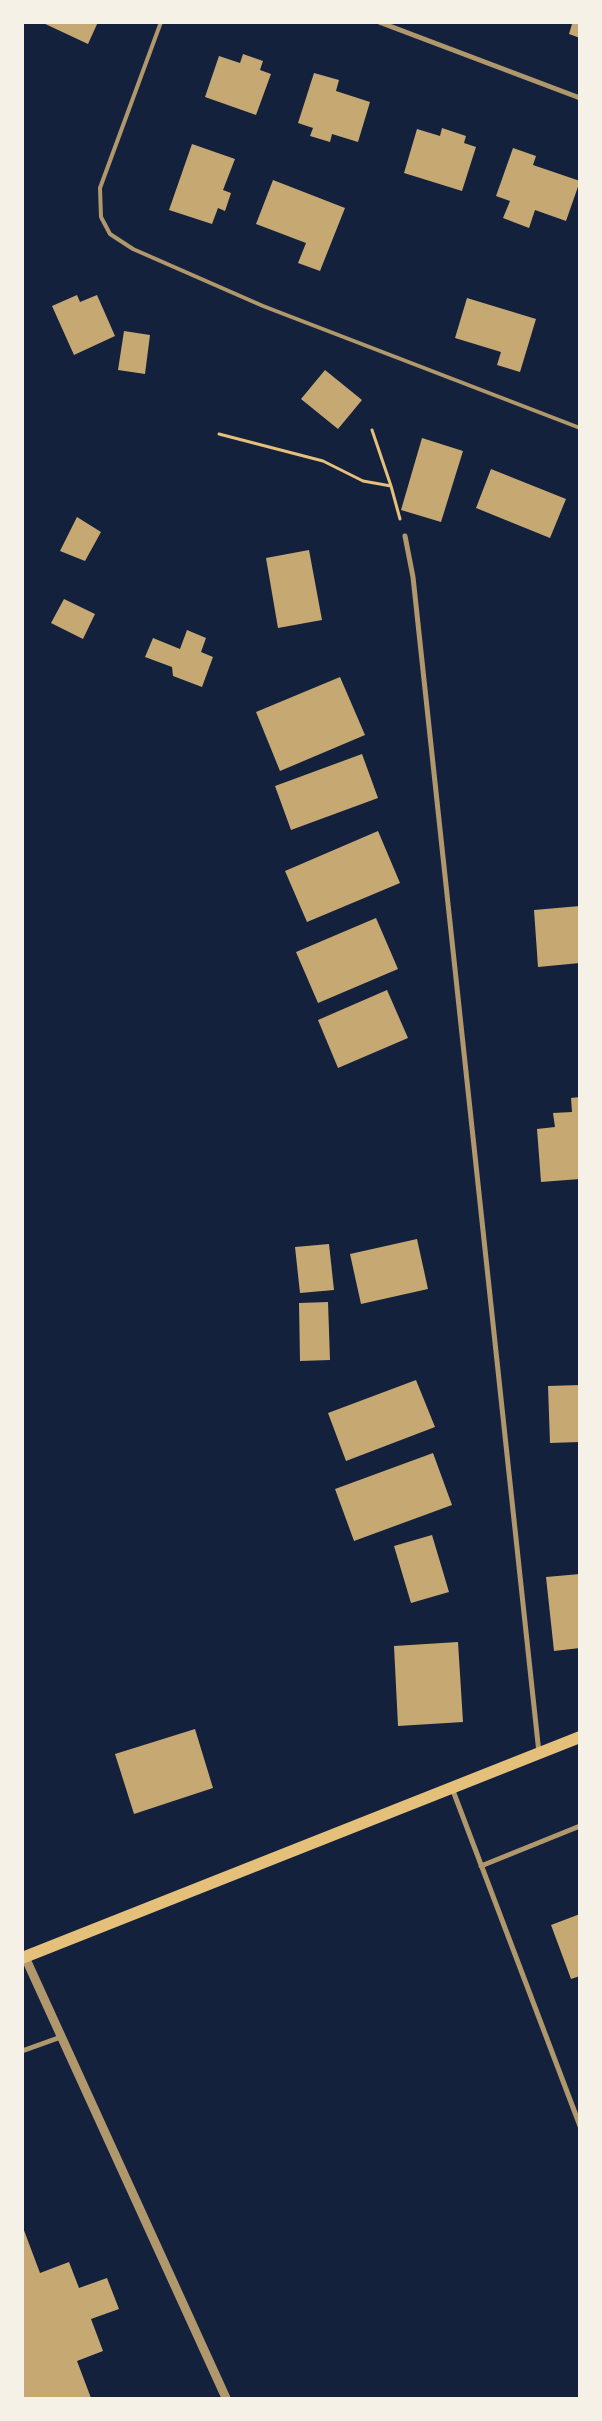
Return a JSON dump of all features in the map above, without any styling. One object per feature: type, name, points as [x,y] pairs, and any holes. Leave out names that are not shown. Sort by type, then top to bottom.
[{"type":"main road","points":[[24,1958],[580,1737]]},
{"type":"street","points":[[379,22],[580,98]]},
{"type":"street","points":[[405,536],[414,578],[539,1753]]},
{"type":"street","points":[[452,1787],[580,2126]]},
{"type":"street","points":[[481,1866],[580,1826]]},
{"type":"street","points":[[24,1958],[226,2398]]},
{"type":"street","points":[[22,2051],[61,2037]]},
{"type":"lane","points":[[161,22],[100,188],[101,217],[110,234],[133,249],[262,306],[580,428]]},
{"type":"path","points":[[372,430],[405,536]]},
{"type":"path","points":[[219,434],[323,461],[363,481],[391,486]]},
{"type":"building","points":[[41,22],[98,22],[88,44]]},
{"type":"building","points":[[568,22],[580,22],[580,38],[569,34],[572,24]]},
{"type":"building","points":[[243,54],[263,61],[260,70],[271,74],[256,115],[205,97],[219,56],[240,63]]},
{"type":"building","points":[[314,73],[339,80],[336,91],[370,102],[358,142],[332,134],[330,142],[310,136],[313,128],[298,123]]},
{"type":"building","points":[[442,128],[466,136],[464,143],[476,147],[462,191],[404,173],[417,129],[440,136]]},
{"type":"building","points":[[192,144],[235,159],[223,190],[231,193],[225,211],[218,208],[212,224],[169,210]]},
{"type":"building","points":[[513,148],[536,156],[533,165],[580,181],[566,221],[535,210],[529,228],[503,218],[510,201],[496,196]]},
{"type":"building","points":[[273,180],[345,208],[320,271],[298,263],[306,243],[256,224]]},
{"type":"building","points":[[77,295],[80,302],[97,295],[115,336],[74,355],[52,306]]},
{"type":"building","points":[[467,298],[536,319],[520,372],[497,365],[501,352],[455,338]]},
{"type":"building","points":[[124,331],[150,335],[145,374],[118,370]]},
{"type":"building","points":[[325,370],[362,400],[338,429],[301,399]]},
{"type":"building","points":[[422,438],[463,451],[441,522],[401,510]]},
{"type":"building","points":[[491,469],[566,499],[550,538],[476,508]]},
{"type":"building","points":[[77,517],[101,532],[85,561],[60,551]]},
{"type":"building","points":[[309,550],[322,620],[278,628],[266,558]]},
{"type":"building","points":[[64,599],[95,614],[83,639],[51,623]]},
{"type":"building","points":[[187,630],[206,638],[201,652],[213,657],[202,687],[173,676],[172,667],[145,657],[153,638],[180,649]]},
{"type":"building","points":[[340,677],[365,735],[280,771],[256,712]]},
{"type":"building","points":[[362,754],[378,798],[291,830],[275,786]]},
{"type":"building","points":[[378,831],[400,883],[307,922],[285,871]]},
{"type":"building","points":[[580,906],[580,963],[538,967],[534,910]]},
{"type":"building","points":[[376,918],[398,969],[318,1003],[296,952]]},
{"type":"building","points":[[387,990],[408,1038],[338,1068],[318,1020]]},
{"type":"building","points":[[580,1097],[580,1179],[541,1182],[537,1129],[555,1127],[553,1113],[572,1112],[571,1098]]},
{"type":"building","points":[[417,1239],[428,1289],[361,1304],[350,1254]]},
{"type":"building","points":[[329,1244],[334,1290],[300,1293],[295,1247]]},
{"type":"building","points":[[328,1302],[330,1360],[300,1361],[299,1303]]},
{"type":"building","points":[[416,1380],[435,1427],[346,1461],[328,1413]]},
{"type":"building","points":[[580,1385],[580,1442],[550,1443],[548,1386]]},
{"type":"building","points":[[433,1453],[452,1505],[354,1541],[335,1489]]},
{"type":"building","points":[[432,1535],[449,1592],[411,1603],[394,1546]]},
{"type":"building","points":[[580,1574],[580,1648],[554,1651],[546,1577]]},
{"type":"building","points":[[458,1642],[463,1722],[398,1726],[394,1646]]},
{"type":"building","points":[[195,1729],[213,1788],[134,1814],[115,1754]]},
{"type":"building","points":[[580,1914],[580,1976],[571,1979],[551,1925]]},
{"type":"building","points":[[22,2225],[40,2273],[69,2262],[79,2288],[107,2278],[119,2309],[91,2319],[103,2351],[77,2361],[91,2398],[22,2398]]}]
